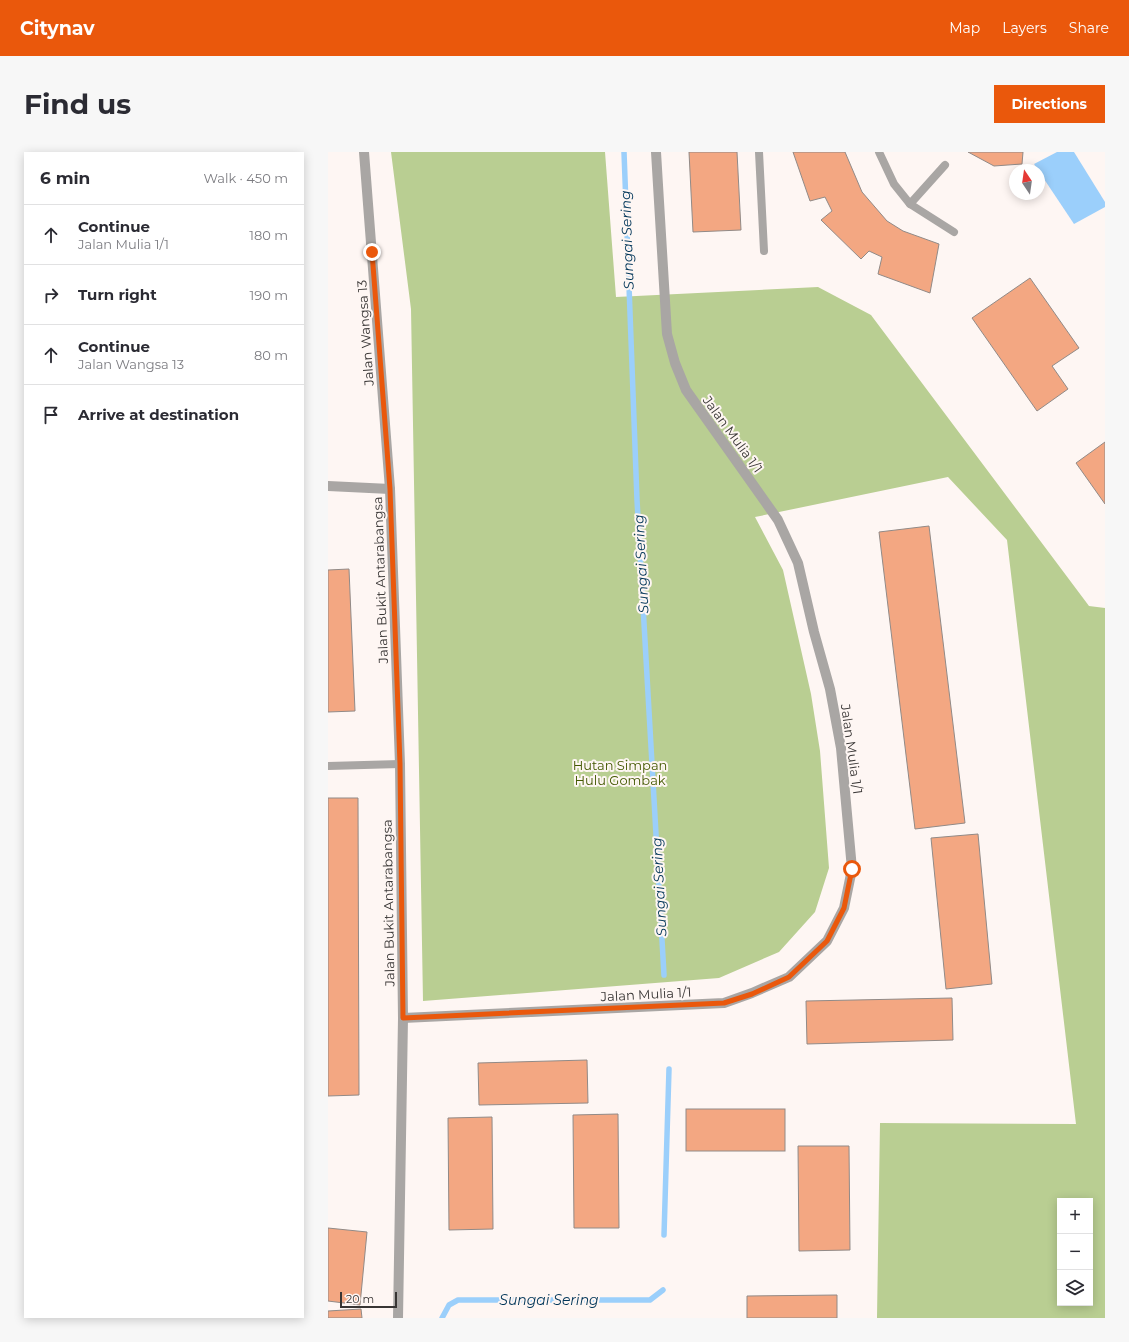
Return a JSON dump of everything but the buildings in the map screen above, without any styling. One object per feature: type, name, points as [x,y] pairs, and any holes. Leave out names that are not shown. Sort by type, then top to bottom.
[{"type":"street","name":"Jalan Wangsa 13","points":[[364,152],[390,489]]},
{"type":"street","name":"Jalan Mulia 1/1","points":[[403,1018],[724,1003],[752,994],[789,977],[827,941],[844,908],[852,869],[841,748],[830,689],[814,632],[798,563],[778,520],[703,416],[686,390],[675,363],[668,334],[656,152]]},
{"type":"street","points":[[328,486],[390,489]]},
{"type":"street","name":"Jalan Bukit Antarabangsa","points":[[390,489],[400,764],[403,1018],[398,1318]]},
{"type":"lane","points":[[759,152],[764,251]]},
{"type":"lane","points":[[878,152],[894,184],[910,204],[954,232]]},
{"type":"lane","points":[[910,204],[945,165]]},
{"type":"lane","points":[[328,766],[400,764]]},
{"type":"green space","name":"Hutan Simpan Hulu Gombak","points":[[391,152],[605,152],[616,297],[818,287],[871,315],[1089,606],[1105,608],[1105,1318],[877,1318],[880,1123],[1076,1124],[1007,540],[948,477],[755,517],[783,570],[811,694],[820,751],[829,868],[815,912],[779,952],[719,978],[423,1001],[411,309]]},
{"type":"water","points":[[1057,152],[1074,152],[1105,202],[1105,207],[1074,224],[1045,180],[1045,164],[1034,164]]},
{"type":"waterway","name":"Sungai Sering","points":[[624,152],[637,500],[664,975]]},
{"type":"waterway","name":"Sungai Sering","points":[[664,1235],[669,1069]]},
{"type":"waterway","name":"Sungai Sering","points":[[442,1318],[449,1305],[458,1300],[650,1300],[663,1290]]},
{"type":"route","points":[[372,252],[390,489],[400,764],[403,1018],[724,1003],[752,994],[789,977],[827,941],[844,908],[852,869]]}]
